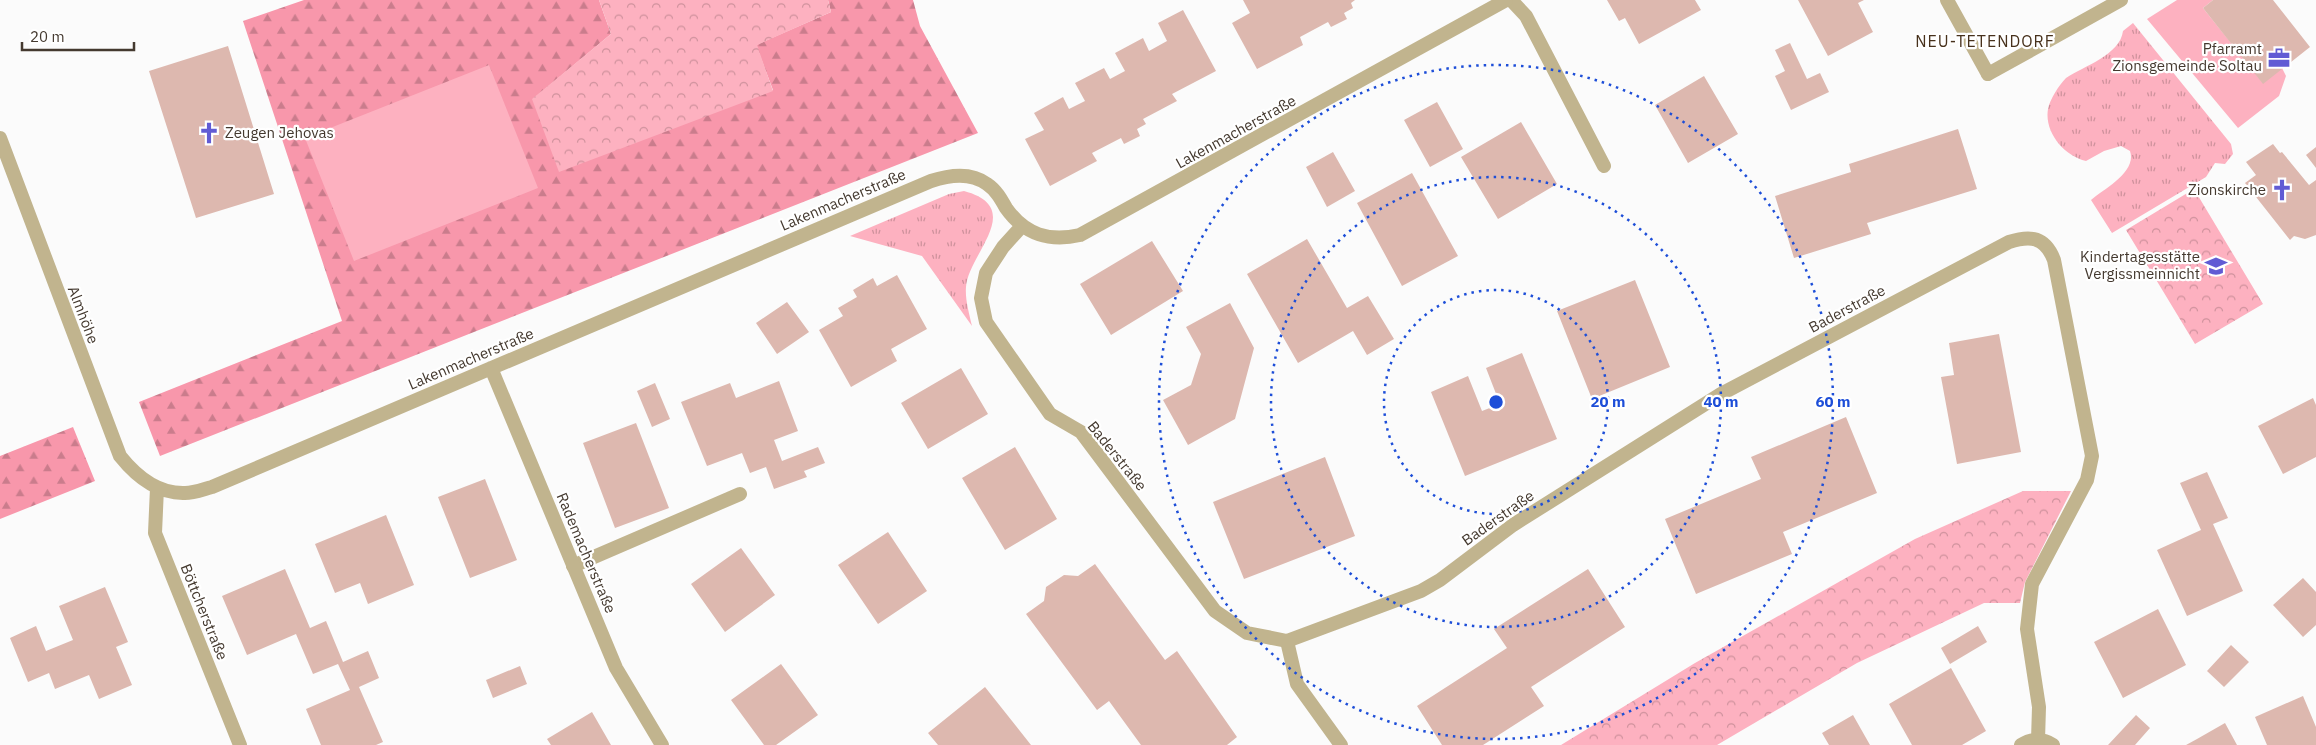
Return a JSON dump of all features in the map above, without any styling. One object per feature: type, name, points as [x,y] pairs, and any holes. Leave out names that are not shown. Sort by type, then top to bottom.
[{"type":"street","name":"Lakenmacherstraße","points":[[156,488],[185,493],[212,487],[949,175],[972,177],[987,183],[1022,226],[1033,234],[1047,238],[1064,239],[1080,235],[1506,0]]},
{"type":"street","points":[[1511,0],[1526,16],[1604,166]]},
{"type":"street","points":[[1947,0],[1988,74],[2121,0]]},
{"type":"street","name":"Almhöhe","points":[[0,138],[120,456],[135,475],[156,488]]},
{"type":"street","name":"Baderstraße","points":[[1022,226],[1003,248],[986,273],[981,298],[986,322],[1050,414],[1081,432],[1215,611],[1247,632],[1287,641],[1421,591],[1434,584],[1514,525],[1721,394],[2009,242],[2024,237],[2040,240],[2050,250],[2054,260],[2092,456],[2087,480],[2032,584],[2027,629],[2039,707],[2038,740]]},
{"type":"street","name":"Rademacherstraße","points":[[491,368],[616,668],[662,745]]},
{"type":"street","name":"Böttcherstraße","points":[[156,488],[155,533],[240,745]]},
{"type":"street","points":[[573,566],[740,494]]},
{"type":"street","points":[[1287,641],[1297,684],[1341,745]]},
{"type":"street","points":[[2021,745],[2042,739],[2053,745]]},
{"type":"green space","points":[[304,0],[599,0],[611,34],[533,99],[773,90],[756,45],[831,12],[828,0],[913,0],[920,26],[978,133],[160,456],[139,402],[342,321],[243,21]]},
{"type":"green space","points":[[599,0],[828,0],[831,12],[757,45],[773,91],[559,172],[532,99],[611,34]]},
{"type":"green space","points":[[2177,0],[2213,0],[2203,8],[2263,83],[2282,68],[2286,76],[2279,96],[2238,128],[2147,19]]},
{"type":"green space","points":[[2133,23],[2231,144],[2233,154],[2225,164],[2215,163],[2206,177],[2112,233],[2091,200],[2124,173],[2131,159],[2130,151],[2121,146],[2104,151],[2086,161],[2070,154],[2057,142],[2052,134],[2049,126],[2048,109],[2055,92],[2066,78],[2108,53],[2115,47],[2123,31]]},
{"type":"green space","points":[[489,65],[538,188],[354,261],[305,138]]},
{"type":"green space","points":[[2194,189],[2263,304],[2195,344],[2126,230]]},
{"type":"green space","points":[[964,191],[982,199],[991,209],[993,220],[989,233],[969,274],[966,287],[972,326],[922,256],[850,236],[949,194]]},
{"type":"green space","points":[[73,427],[95,481],[0,519],[0,456]]},
{"type":"green space","points":[[2023,491],[2071,491],[2025,582],[2020,603],[1984,603],[1857,663],[1717,745],[1561,745],[1695,663],[1915,539]]},
{"type":"building","points":[[1243,0],[1355,0],[1351,3],[1353,8],[1344,13],[1347,19],[1331,27],[1328,22],[1300,37],[1303,45],[1257,69],[1232,23],[1250,13]]},
{"type":"building","points":[[1607,0],[1695,0],[1701,10],[1639,44],[1625,18],[1619,21]]},
{"type":"building","points":[[1798,0],[1864,0],[1858,3],[1873,32],[1828,56]]},
{"type":"building","points":[[2213,0],[2273,0],[2310,47],[2263,84],[2203,8]]},
{"type":"building","points":[[1183,10],[1216,71],[1172,94],[1177,101],[1143,119],[1146,124],[1137,129],[1140,136],[1124,144],[1121,138],[1092,153],[1097,161],[1050,186],[1025,139],[1044,130],[1034,113],[1063,97],[1069,109],[1085,101],[1075,83],[1104,68],[1110,79],[1125,71],[1115,53],[1143,38],[1149,51],[1167,41],[1158,23]]},
{"type":"building","points":[[1790,43],[1807,79],[1820,73],[1829,92],[1791,110],[1775,76],[1785,71],[1775,50]]},
{"type":"building","points":[[228,46],[274,194],[196,218],[149,71]]},
{"type":"building","points":[[1704,76],[1738,134],[1688,163],[1655,105]]},
{"type":"building","points":[[1437,102],[1463,149],[1430,167],[1404,120]]},
{"type":"building","points":[[1521,122],[1557,184],[1498,219],[1461,157]]},
{"type":"building","points":[[1958,129],[1977,189],[1867,223],[1871,234],[1794,258],[1775,196],[1851,172],[1849,164]]},
{"type":"building","name":"Zionskirche","points":[[2273,144],[2309,185],[2316,180],[2316,235],[2305,239],[2294,236],[2290,240],[2245,183],[2256,175],[2246,162]]},
{"type":"building","points":[[2316,147],[2316,168],[2306,155]]},
{"type":"building","points":[[1333,152],[1355,191],[1327,207],[1306,167]]},
{"type":"building","points":[[1412,173],[1458,256],[1402,286],[1357,203]]},
{"type":"building","points":[[1307,239],[1347,308],[1368,296],[1394,339],[1367,355],[1353,331],[1298,363],[1247,274]]},
{"type":"building","points":[[1152,241],[1183,291],[1111,335],[1080,284]]},
{"type":"building","points":[[897,275],[927,329],[891,349],[897,361],[851,387],[819,330],[843,316],[838,308],[857,297],[853,290],[873,278],[877,286]]},
{"type":"building","points":[[1635,280],[1670,367],[1592,399],[1557,311]]},
{"type":"building","points":[[787,302],[809,332],[777,354],[756,323]]},
{"type":"building","points":[[1230,303],[1254,348],[1235,419],[1188,445],[1163,400],[1191,385],[1201,354],[1186,327]]},
{"type":"building","points":[[1999,334],[2021,452],[1957,464],[1941,377],[1954,375],[1949,343]]},
{"type":"building","points":[[1522,353],[1557,439],[1465,476],[1431,392],[1468,376],[1482,411],[1500,404],[1486,368]]},
{"type":"building","points":[[961,368],[988,414],[928,449],[901,403]]},
{"type":"building","points":[[779,381],[798,431],[774,440],[782,461],[818,447],[825,463],[804,471],[807,477],[774,489],[766,467],[750,473],[742,453],[707,466],[681,402],[730,383],[736,398]]},
{"type":"building","points":[[655,383],[670,419],[652,427],[637,391]]},
{"type":"building","points":[[2313,398],[2316,405],[2316,457],[2283,474],[2258,426]]},
{"type":"building","points":[[1846,417],[1877,493],[1783,532],[1792,554],[1696,594],[1665,519],[1761,479],[1751,457]]},
{"type":"building","points":[[636,423],[669,508],[615,528],[583,443]]},
{"type":"building","points":[[1015,447],[1057,519],[1005,550],[962,478]]},
{"type":"building","points":[[1325,457],[1355,536],[1244,579],[1213,502]]},
{"type":"building","points":[[2207,472],[2228,518],[2213,524],[2243,591],[2187,616],[2157,550],[2201,530],[2180,483]]},
{"type":"building","points":[[485,479],[517,560],[470,578],[438,497]]},
{"type":"building","points":[[386,515],[414,585],[368,604],[360,583],[335,593],[315,544]]},
{"type":"building","points":[[888,532],[927,591],[878,624],[838,565]]},
{"type":"building","points":[[741,548],[775,595],[725,632],[691,584]]},
{"type":"building","points":[[1095,564],[1165,660],[1177,651],[1237,737],[1227,745],[1141,745],[1109,701],[1097,710],[1026,614],[1044,601],[1046,587],[1064,575],[1078,576]]},
{"type":"building","points":[[285,569],[310,628],[326,621],[343,662],[368,651],[379,678],[359,687],[383,742],[376,745],[321,745],[306,709],[350,690],[338,664],[313,674],[296,634],[247,655],[222,596]]},
{"type":"building","points":[[1588,569],[1625,627],[1531,687],[1544,706],[1483,745],[1442,745],[1417,706],[1507,648],[1494,629]]},
{"type":"building","points":[[2303,578],[2316,592],[2316,625],[2303,637],[2273,605]]},
{"type":"building","points":[[105,587],[128,642],[116,647],[132,685],[99,699],[89,675],[55,689],[49,673],[28,682],[10,638],[36,626],[46,651],[73,640],[59,606]]},
{"type":"building","points":[[2158,609],[2186,665],[2123,698],[2094,642]]},
{"type":"building","points":[[1978,626],[1987,642],[1950,664],[1941,648]]},
{"type":"building","points":[[2231,645],[2249,662],[2224,687],[2207,671]]},
{"type":"building","points":[[781,664],[818,715],[776,745],[764,745],[731,700]]},
{"type":"building","points":[[520,666],[527,684],[493,698],[486,680]]},
{"type":"building","points":[[1951,668],[1986,731],[1962,745],[1912,745],[1889,704]]},
{"type":"building","points":[[985,687],[1031,745],[938,745],[928,733]]},
{"type":"building","points":[[2303,696],[2316,727],[2316,745],[2267,745],[2255,717]]},
{"type":"building","points":[[592,712],[611,745],[551,745],[547,739]]},
{"type":"building","points":[[1853,715],[1870,745],[1829,745],[1822,733]]},
{"type":"building","points":[[2136,715],[2150,728],[2135,745],[2108,745]]},
{"type":"building","points":[[2225,723],[2237,745],[2186,745],[2197,739]]},
{"type":"place","name":"Pfarramt Zionsgemeinde Soltau","points":[[2279,58]]},
{"type":"place","name":"Zeugen Jehovas","points":[[209,133]]},
{"type":"place","name":"Zionskirche","points":[[2282,190]]},
{"type":"place","name":"Kindertagesstätte Vergissmeinnicht","points":[[2216,266]]},
{"type":"district","name":"NEU-TETENDORF","points":[[1985,41]]}]
